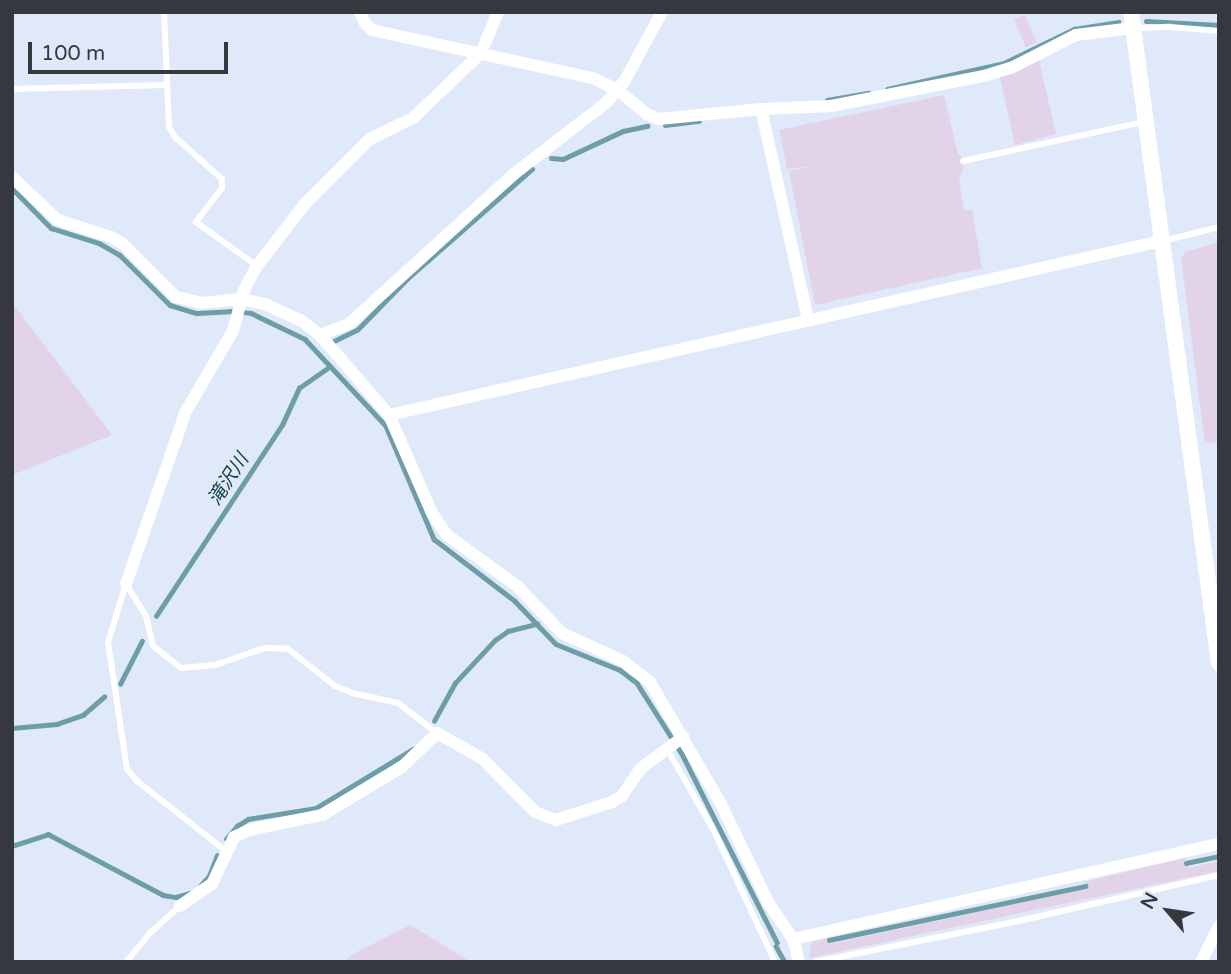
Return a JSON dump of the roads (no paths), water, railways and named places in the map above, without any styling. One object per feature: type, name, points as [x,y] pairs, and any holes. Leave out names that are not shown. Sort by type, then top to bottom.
[{"type":"street","points":[[360,12],[372,30],[593,78],[618,90],[659,120],[761,109],[831,106],[984,76],[1011,68],[1076,35],[1132,20],[1219,663]]},
{"type":"street","points":[[126,584],[187,411],[257,266],[304,205],[370,139],[412,118],[481,53],[498,12]]},
{"type":"street","points":[[320,335],[349,324],[514,174],[579,126],[618,90],[662,12]]},
{"type":"street","points":[[761,109],[808,320]]},
{"type":"street","points":[[12,177],[58,220],[111,236],[122,243],[176,297],[201,303],[267,305],[302,321],[320,335],[389,415],[432,513],[447,535],[517,586],[562,634],[624,661],[650,682],[721,804],[768,902],[793,939],[799,962]]},
{"type":"street","points":[[389,415],[1161,241]]},
{"type":"street","points":[[180,906],[212,884],[234,837],[249,830],[322,815],[402,768],[437,733],[483,758],[535,812],[555,820],[622,796],[640,769],[683,737]]},
{"type":"street","points":[[793,939],[1219,844]]},
{"type":"street","points":[[1201,962],[1219,926]]},
{"type":"lane","points":[[164,12],[166,85],[171,132],[222,179],[222,188],[195,222],[257,266]]},
{"type":"lane","points":[[1132,20],[1170,27],[1219,31]]},
{"type":"lane","points":[[12,89],[166,85]]},
{"type":"lane","points":[[963,161],[1146,121]]},
{"type":"lane","points":[[1161,241],[1219,228]]},
{"type":"lane","points":[[126,584],[146,616],[153,646],[181,668],[215,665],[275,646],[288,649],[335,686],[352,694],[398,703],[437,733]]},
{"type":"lane","points":[[126,584],[108,642],[127,769],[137,781],[226,851]]},
{"type":"lane","points":[[668,749],[714,831],[775,962]]},
{"type":"lane","points":[[815,962],[1023,920],[1219,875]]},
{"type":"lane","points":[[126,962],[150,933],[180,906]]},
{"type":"waterway","points":[[1146,21],[1219,25]]},
{"type":"waterway","points":[[887,89],[1004,63],[1074,29],[1118,22]]},
{"type":"waterway","points":[[827,100],[868,93]]},
{"type":"waterway","points":[[665,125],[699,121]]},
{"type":"waterway","points":[[551,158],[563,159],[623,131],[647,126]]},
{"type":"waterway","points":[[334,341],[357,330],[408,278],[532,169]]},
{"type":"waterway","points":[[12,188],[51,228],[99,243],[120,255],[170,305],[197,313],[251,313],[305,339],[386,426],[434,539],[515,601],[556,644],[620,670],[637,683],[682,754],[777,942]]},
{"type":"waterway","name":"滝沢川","points":[[156,616],[282,425],[299,388],[329,367]]},
{"type":"waterway","points":[[434,721],[455,683],[495,640],[508,631],[537,624]]},
{"type":"waterway","name":"滝沢川","points":[[120,684],[142,641]]},
{"type":"waterway","name":"滝沢川","points":[[12,728],[57,724],[83,715],[104,697]]},
{"type":"waterway","points":[[226,839],[237,826],[248,819],[316,808],[413,749]]},
{"type":"waterway","points":[[12,846],[48,834],[163,895],[176,897],[190,893]]},
{"type":"waterway","points":[[200,886],[209,876],[217,855]]},
{"type":"waterway","points":[[1186,863],[1219,856]]},
{"type":"waterway","points":[[829,940],[1085,886]]},
{"type":"waterway","points":[[776,946],[785,962]]}]
